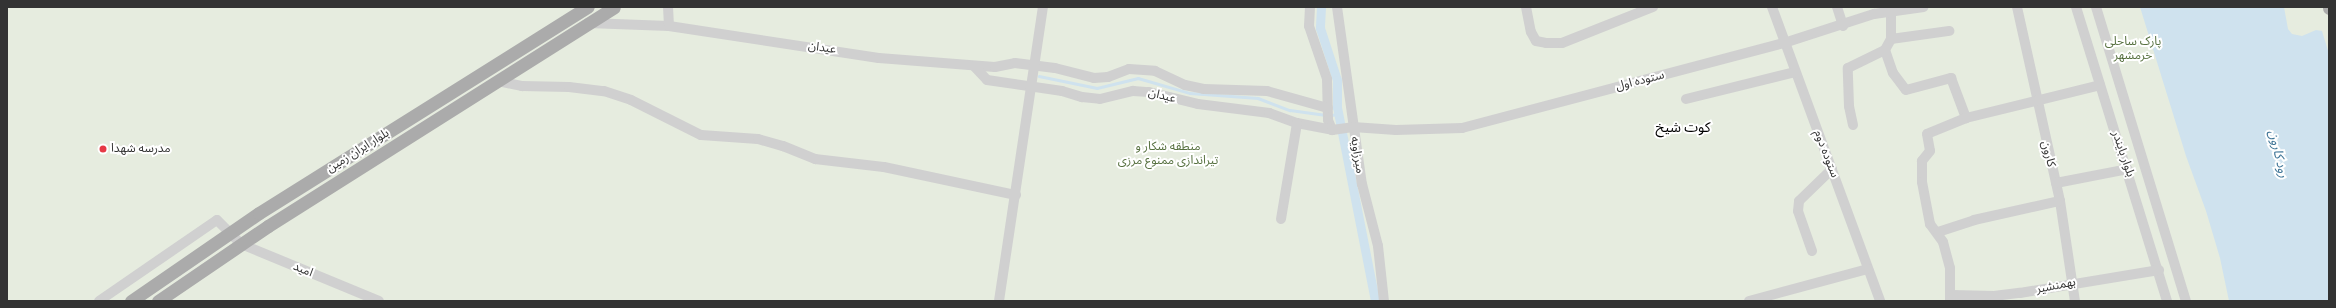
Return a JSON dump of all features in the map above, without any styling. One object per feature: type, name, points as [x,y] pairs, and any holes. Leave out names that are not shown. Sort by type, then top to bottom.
[{"type":"main road","name":"بلوار ایران زمین","points":[[131,301],[229,234],[588,7]]},
{"type":"main road","name":"بلوار ایران زمین","points":[[158,301],[241,244],[614,7]]},
{"type":"street","points":[[668,7],[669,26]]},
{"type":"street","points":[[999,301],[1043,7]]},
{"type":"street","points":[[1310,7],[1310,26],[1327,79],[1328,113],[1334,130]]},
{"type":"street","name":"میرزاویه","points":[[1337,7],[1351,128],[1362,184],[1378,246],[1384,301]]},
{"type":"street","points":[[1526,7],[1531,32],[1536,41],[1546,43],[1562,43],[1653,7]]},
{"type":"street","name":"ستوده دوم","points":[[1772,7],[1880,301]]},
{"type":"street","points":[[1837,7],[1843,26]]},
{"type":"street","name":"ستوده اول","points":[[1334,130],[1351,128],[1396,130],[1462,128],[1784,43],[1843,26],[1874,14],[1924,7]]},
{"type":"street","name":"کارون","points":[[2017,7],[2035,100],[2060,201],[2070,282],[2075,301]]},
{"type":"street","name":"بلوار بایندر","points":[[2076,7],[2108,111],[2128,169],[2167,301]]},
{"type":"street","name":"بلوار بایندر","points":[[2096,7],[2125,106],[2186,301]]},
{"type":"street","points":[[1853,125],[1849,106],[1848,68],[1885,50],[1891,38],[1891,12]]},
{"type":"street","name":"عیدان","points":[[588,24],[669,26],[879,58],[954,62],[974,66],[995,67],[1015,63],[1035,65],[1094,78],[1108,77],[1129,69],[1155,71],[1185,85],[1204,89],[1266,91],[1328,113]]},
{"type":"street","points":[[1891,38],[1949,31]]},
{"type":"street","points":[[1885,50],[1893,73],[1906,90],[1952,78],[1966,118]]},
{"type":"street","name":"عیدان","points":[[974,66],[987,80],[1031,86],[1100,99],[1133,91],[1149,92],[1198,104],[1269,113],[1297,123],[1334,130]]},
{"type":"street","points":[[1686,98],[1795,72]]},
{"type":"street","points":[[498,81],[522,86],[569,87],[604,91],[631,100],[701,135],[758,139],[783,146],[815,159],[884,167],[1016,195]]},
{"type":"street","points":[[1951,298],[1950,268],[1938,232],[1930,224],[1922,182],[1922,161],[1930,151],[1927,134],[1966,118],[2100,84]]},
{"type":"street","points":[[2108,111],[2125,106]]},
{"type":"street","points":[[1281,219],[1297,123]]},
{"type":"street","points":[[1812,251],[1798,211],[1799,201],[1832,169]]},
{"type":"street","points":[[2056,183],[2128,169]]},
{"type":"street","points":[[1938,232],[1974,220],[2060,201]]},
{"type":"street","name":"امید","points":[[99,301],[217,220],[229,234],[241,244],[379,301]]},
{"type":"street","points":[[1749,301],[1868,269]]},
{"type":"street","name":"بهمنشیر","points":[[1951,298],[1994,296],[2070,282],[2159,270]]},
{"type":"green space","name":"منطقه شکار و تیراندازی ممنوع مرزی","points":[[7,7],[2329,7],[2329,301],[7,301]]},
{"type":"water","name":"رود کارون","points":[[2140,7],[2284,7],[2288,29],[2292,34],[2302,36],[2316,30],[2322,31],[2329,54],[2329,301],[2229,301],[2220,258],[2206,211],[2186,156]]},
{"type":"waterway","points":[[1321,7],[1320,28],[1337,80],[1337,107],[1375,301]]},
{"type":"waterway","points":[[1039,76],[1097,88],[1138,78],[1190,93],[1258,98],[1290,110],[1326,115]]},
{"type":"waterway","points":[[1331,115],[1338,114]]},
{"type":"place","name":"مدرسه شهدا","points":[[103,149]]},
{"type":"district","name":"کوت شیخ","points":[[1683,128]]},
{"type":"park label","name":"پارک ساحلی خرمشهر","points":[[2133,49]]}]
